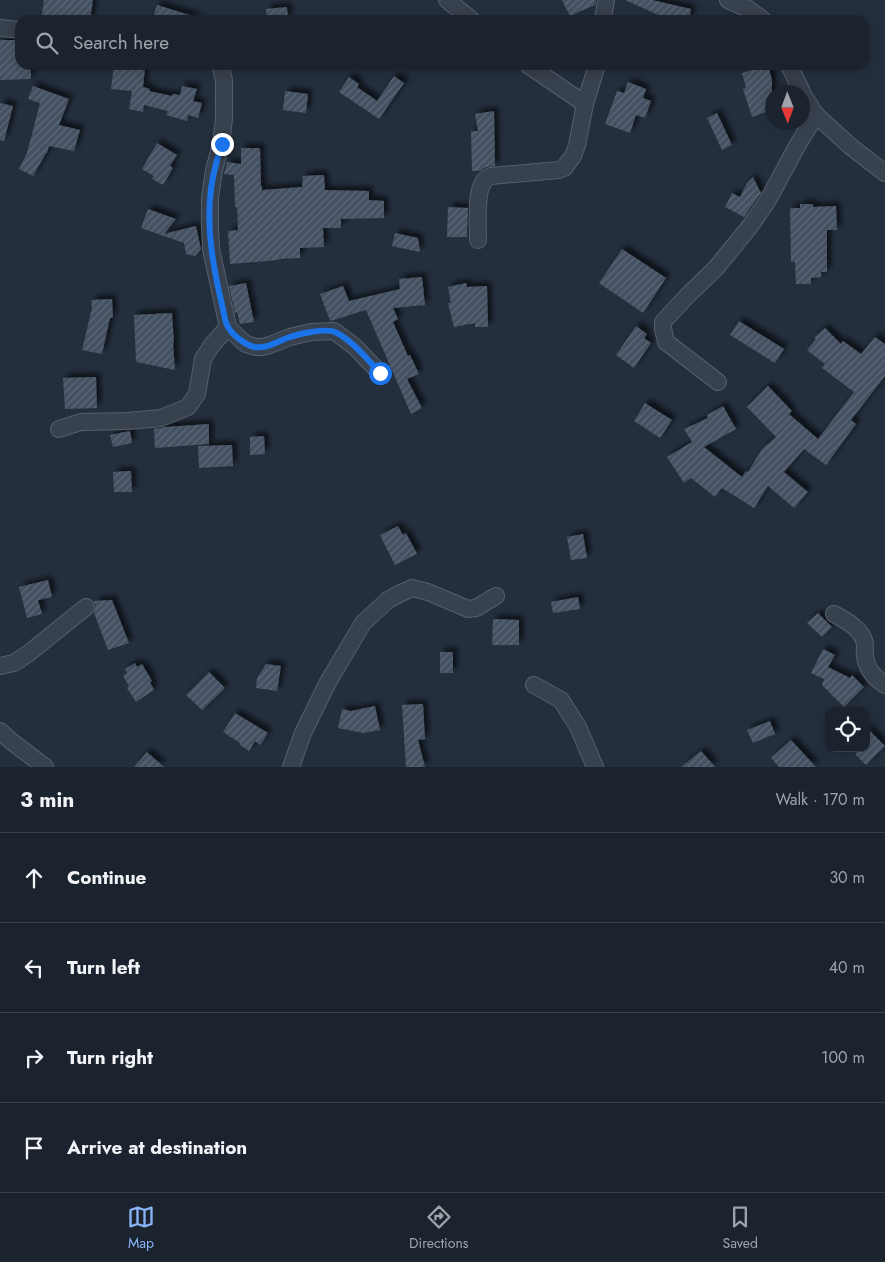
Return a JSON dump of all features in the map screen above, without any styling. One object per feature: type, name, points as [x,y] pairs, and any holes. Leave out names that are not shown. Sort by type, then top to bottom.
[{"type":"street","points":[[447,0],[466,15]]},
{"type":"street","points":[[604,15],[606,0]]},
{"type":"street","points":[[728,0],[747,5],[758,15]]},
{"type":"street","points":[[0,28],[15,30]]},
{"type":"street","points":[[221,70],[224,80],[224,119],[222,144],[214,170],[210,198],[210,227],[211,249],[228,327],[246,344],[254,347],[270,345],[290,337],[311,332],[334,332],[354,346],[380,373]]},
{"type":"street","points":[[535,70],[585,104]]},
{"type":"street","points":[[478,240],[478,206],[481,187],[485,179],[491,176],[559,170],[564,168],[573,156],[595,70]]},
{"type":"street","points":[[791,70],[798,85]]},
{"type":"street","points":[[810,106],[816,115],[850,146],[885,173]]},
{"type":"street","points":[[718,382],[666,342],[663,322],[716,268],[751,226],[768,200],[816,115]]},
{"type":"street","points":[[59,429],[81,422],[161,418],[188,408],[197,394],[204,359],[212,345],[228,327]]},
{"type":"street","points":[[291,767],[303,733],[328,682],[363,623],[388,600],[412,588],[428,592],[468,609],[476,608],[496,596]]},
{"type":"street","points":[[0,666],[14,662],[29,653],[86,607]]},
{"type":"street","points":[[834,614],[848,622],[859,632],[864,641],[868,669],[873,676],[885,685]]},
{"type":"street","points":[[534,684],[561,700],[578,727],[595,767]]},
{"type":"street","points":[[0,731],[45,767]]},
{"type":"building","points":[[44,0],[93,0],[91,15],[42,15]]},
{"type":"building","points":[[562,0],[596,0],[595,5],[570,15]]},
{"type":"building","points":[[625,0],[652,0],[691,9],[690,15],[659,15]]},
{"type":"building","points":[[157,5],[190,15],[154,15]]},
{"type":"building","points":[[287,7],[288,15],[267,15],[266,9]]},
{"type":"building","points":[[0,40],[15,40],[15,70],[31,70],[31,79],[0,80]]},
{"type":"building","points":[[113,70],[145,70],[143,87],[150,89],[149,91],[172,96],[173,94],[180,95],[182,86],[197,89],[193,101],[202,103],[198,118],[188,115],[187,121],[166,115],[168,111],[144,105],[143,112],[129,109],[132,91],[111,89]]},
{"type":"building","points":[[752,70],[769,70],[772,85],[765,85],[765,112],[752,117],[743,89],[746,88],[742,73]]},
{"type":"building","points":[[394,76],[404,83],[379,119],[339,92],[349,77],[359,84],[357,87],[377,101]]},
{"type":"building","points":[[628,82],[646,89],[643,98],[651,101],[645,118],[636,115],[630,133],[605,124],[617,91],[624,93]]},
{"type":"building","points":[[33,86],[69,99],[59,125],[80,130],[74,151],[49,146],[47,153],[33,176],[19,169],[27,153],[40,103],[28,99]]},
{"type":"building","points":[[285,91],[308,94],[306,113],[283,110]]},
{"type":"building","points":[[0,103],[13,106],[4,141],[0,140]]},
{"type":"building","points":[[494,111],[495,166],[486,167],[480,171],[472,171],[471,131],[478,131],[475,114]]},
{"type":"building","points":[[717,113],[732,145],[722,150],[707,118]]},
{"type":"building","points":[[157,143],[177,155],[170,166],[173,168],[163,185],[152,179],[154,176],[142,169]]},
{"type":"building","points":[[241,148],[260,148],[262,190],[302,187],[303,176],[324,175],[325,190],[369,191],[369,200],[384,201],[384,218],[341,219],[341,228],[323,228],[324,247],[300,248],[300,258],[230,264],[228,231],[238,230],[237,207],[235,207],[234,175],[224,174],[227,162],[241,164]]},
{"type":"building","points":[[753,177],[761,193],[744,217],[725,207],[732,193],[740,197],[747,183]]},
{"type":"building","points":[[800,204],[813,204],[813,207],[836,206],[837,230],[827,230],[827,272],[821,272],[821,277],[811,278],[811,284],[796,284],[795,262],[791,262],[790,208],[800,208]]},
{"type":"building","points":[[448,207],[468,208],[467,237],[447,237]]},
{"type":"building","points":[[148,209],[176,219],[164,234],[196,226],[201,249],[195,256],[186,254],[184,243],[141,228]]},
{"type":"building","points":[[395,233],[418,238],[420,252],[392,246]]},
{"type":"building","points":[[622,249],[666,278],[643,313],[599,283]]},
{"type":"building","points":[[422,277],[425,305],[393,308],[398,319],[393,322],[408,356],[410,355],[419,374],[407,379],[422,408],[411,414],[366,310],[330,321],[320,294],[343,286],[349,301],[400,289],[399,279]]},
{"type":"building","points":[[246,283],[254,322],[240,324],[237,312],[235,313],[229,286]]},
{"type":"building","points":[[466,283],[467,287],[487,286],[488,327],[475,327],[475,323],[454,327],[448,303],[451,303],[448,287]]},
{"type":"building","points":[[112,299],[113,317],[110,318],[102,354],[82,350],[92,308],[91,300]]},
{"type":"building","points":[[172,313],[175,370],[136,362],[134,315]]},
{"type":"building","points":[[739,321],[784,349],[775,363],[730,335]]},
{"type":"building","points":[[636,326],[647,334],[644,338],[651,343],[634,368],[616,355]]},
{"type":"building","points":[[825,328],[841,344],[843,341],[861,354],[875,337],[885,344],[885,376],[851,420],[856,424],[826,465],[804,449],[784,472],[808,492],[794,508],[768,486],[754,508],[722,488],[715,497],[691,478],[684,483],[667,457],[692,442],[684,429],[708,418],[707,415],[723,406],[736,429],[704,447],[742,477],[746,471],[748,472],[762,449],[776,437],[747,407],[768,386],[792,411],[789,414],[818,439],[854,392],[822,368],[825,364],[807,350],[816,339],[814,338]]},
{"type":"building","points":[[96,377],[97,408],[65,409],[63,378]]},
{"type":"building","points":[[645,403],[672,420],[660,438],[634,421]]},
{"type":"building","points":[[209,424],[209,444],[155,448],[154,429]]},
{"type":"building","points":[[130,431],[132,443],[113,447],[110,435]]},
{"type":"building","points":[[264,436],[265,454],[250,455],[250,437]]},
{"type":"building","points":[[232,445],[233,466],[199,468],[198,446]]},
{"type":"building","points":[[131,471],[132,492],[114,492],[113,472]]},
{"type":"building","points":[[398,526],[403,535],[406,533],[417,554],[395,565],[380,535]]},
{"type":"building","points":[[583,534],[587,558],[571,560],[567,537]]},
{"type":"building","points":[[48,580],[52,597],[38,600],[42,614],[27,618],[19,587]]},
{"type":"building","points":[[578,597],[580,609],[553,613],[551,602]]},
{"type":"building","points":[[112,600],[129,643],[108,650],[94,613],[96,606],[94,601]]},
{"type":"building","points":[[818,613],[832,627],[822,637],[807,623]]},
{"type":"building","points":[[493,619],[519,620],[519,645],[492,645]]},
{"type":"building","points":[[823,649],[835,655],[828,667],[850,678],[852,675],[864,687],[844,707],[822,685],[824,679],[811,673]]},
{"type":"building","points":[[440,652],[453,652],[453,673],[440,673]]},
{"type":"building","points":[[135,663],[137,667],[142,664],[152,681],[150,682],[154,690],[136,702],[127,688],[129,686],[123,676],[127,673],[125,669]]},
{"type":"building","points":[[266,664],[281,666],[277,691],[256,688],[257,678]]},
{"type":"building","points":[[209,672],[225,688],[202,710],[186,695]]},
{"type":"building","points":[[423,704],[425,739],[418,740],[425,767],[406,767],[402,705]]},
{"type":"building","points":[[375,706],[380,730],[363,733],[338,728],[342,709],[351,711]]},
{"type":"building","points":[[235,713],[268,733],[260,745],[255,741],[249,751],[223,732]]},
{"type":"building","points":[[770,721],[775,734],[753,743],[747,730]]},
{"type":"building","points":[[870,731],[885,746],[866,765],[855,754],[857,752],[870,752]]},
{"type":"building","points":[[791,740],[816,767],[779,767],[771,758]]},
{"type":"building","points":[[701,751],[715,767],[681,767]]},
{"type":"building","points":[[147,752],[164,767],[134,767]]},
{"type":"route","points":[[222,144],[214,170],[210,198],[210,227],[211,249],[228,327],[235,336],[254,347],[270,345],[290,337],[311,332],[334,332],[354,346],[380,373]]}]
